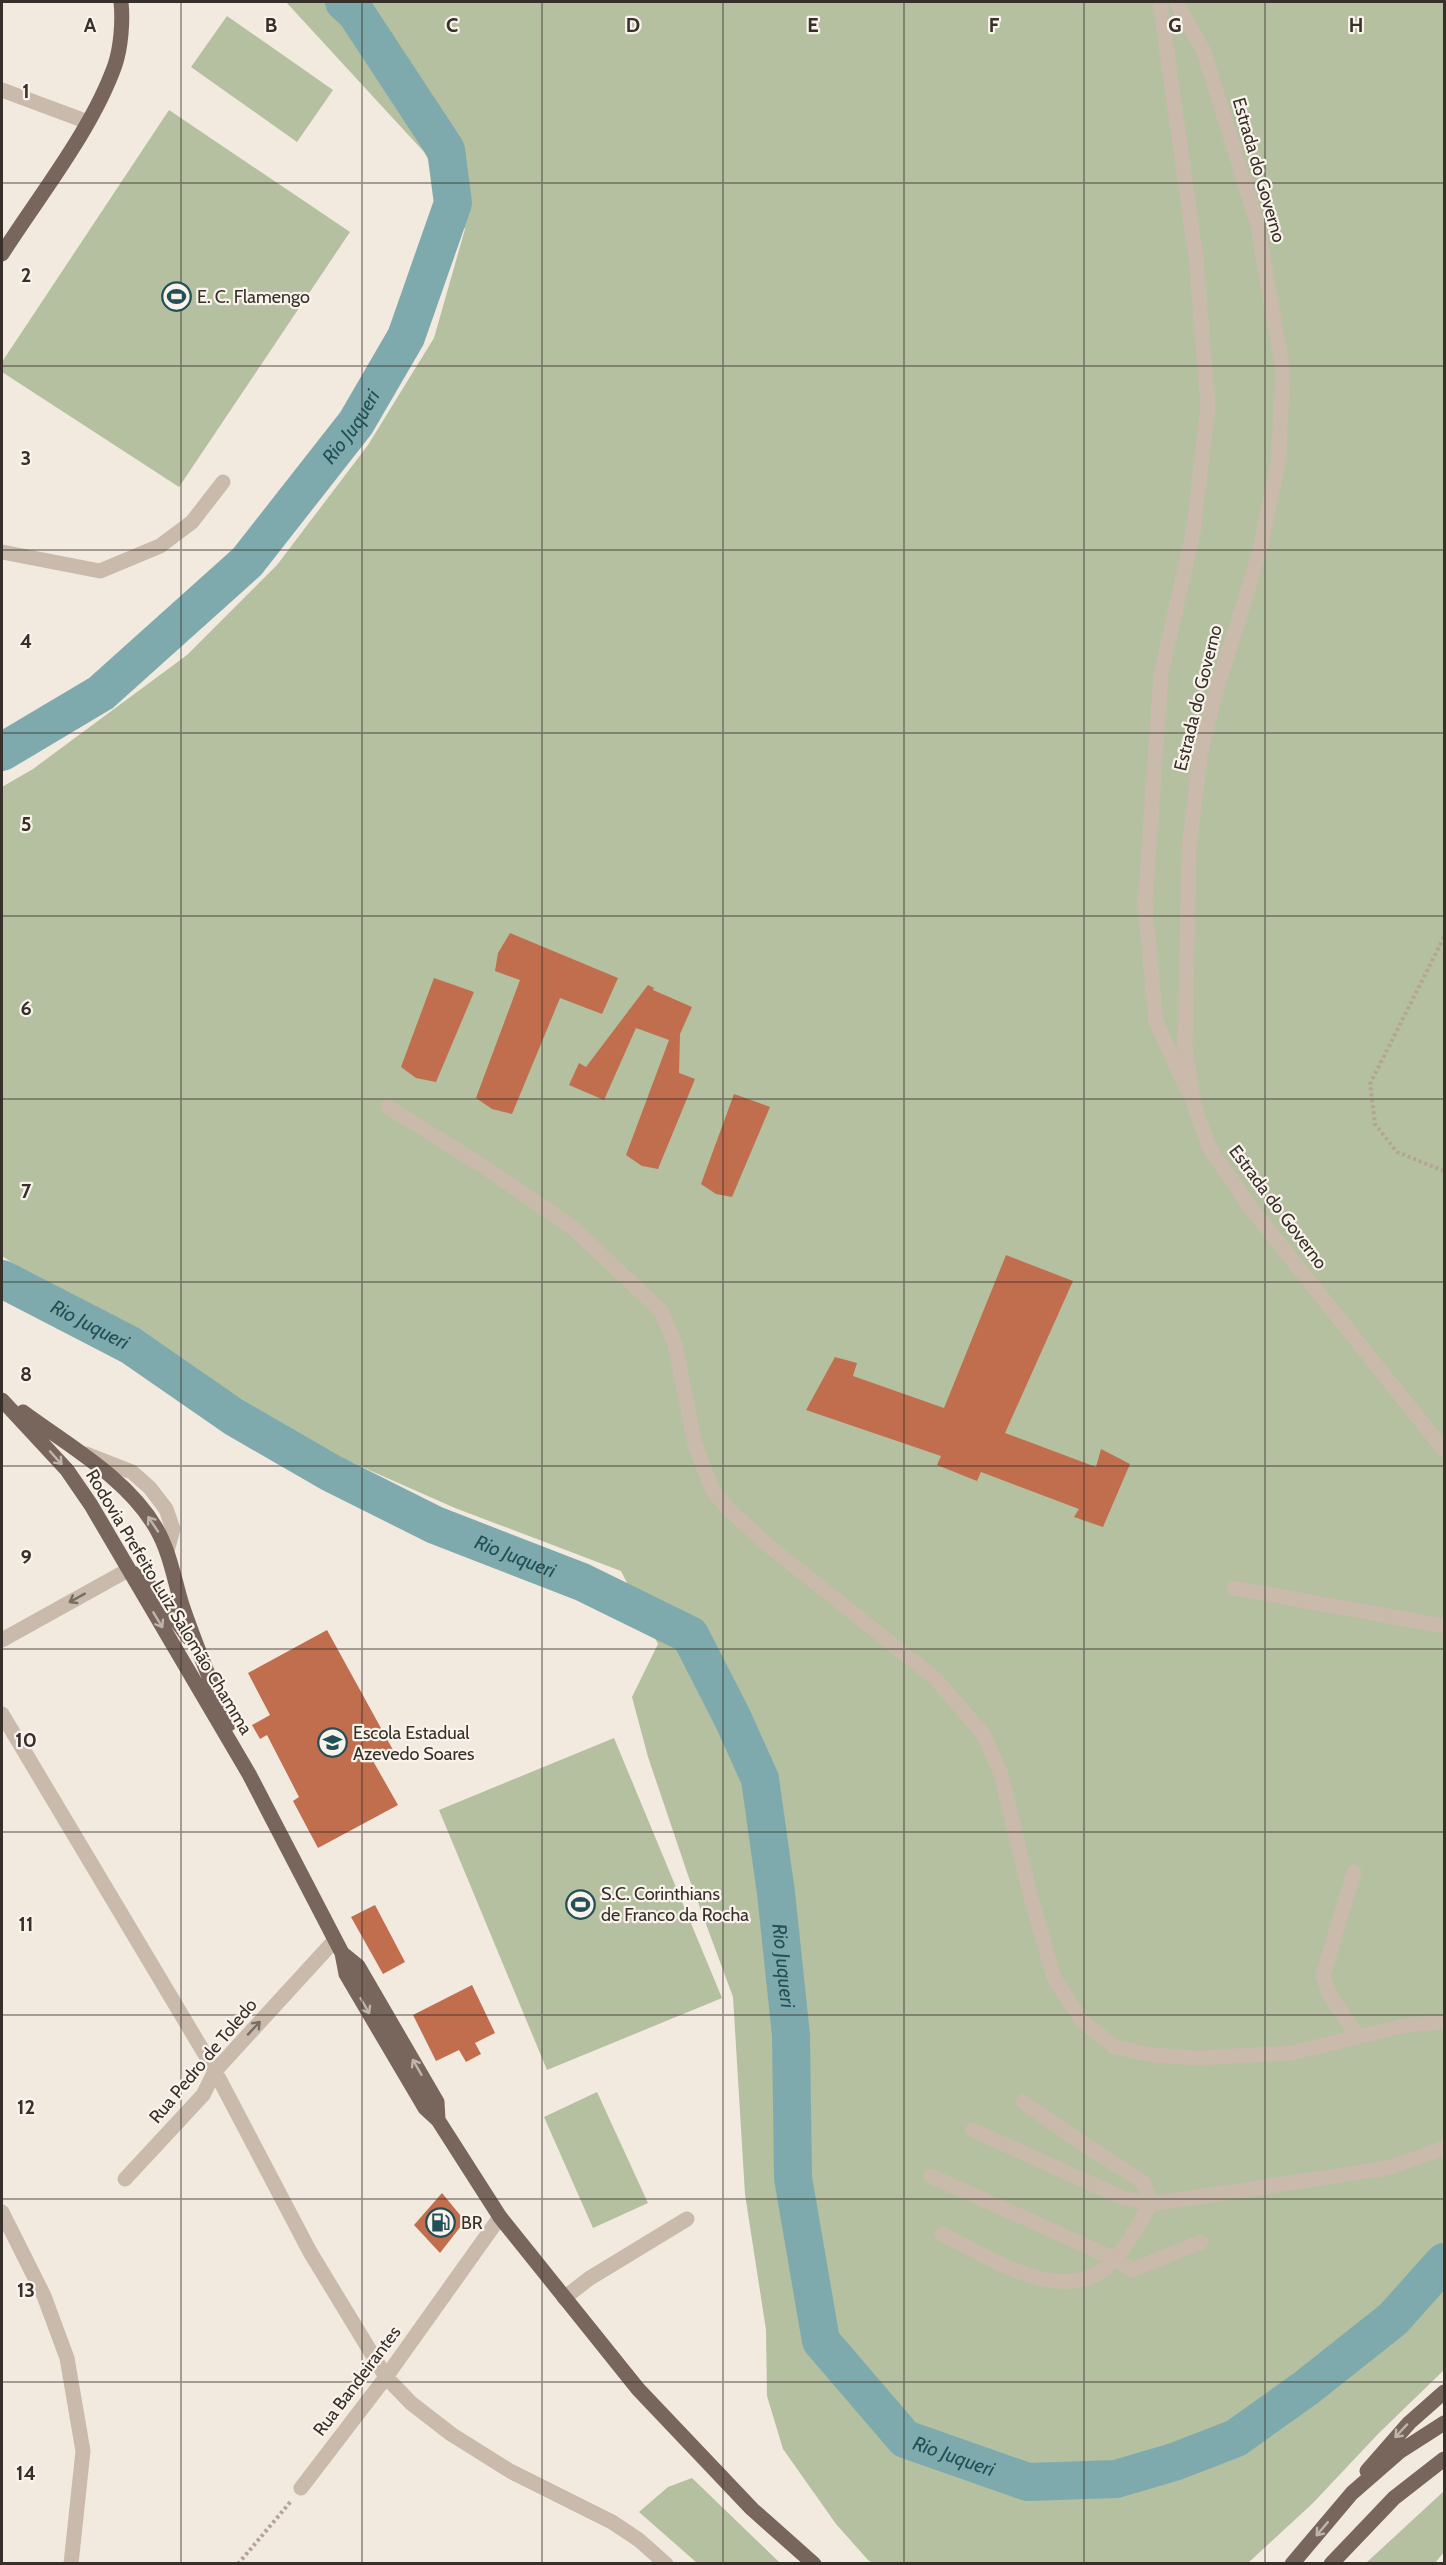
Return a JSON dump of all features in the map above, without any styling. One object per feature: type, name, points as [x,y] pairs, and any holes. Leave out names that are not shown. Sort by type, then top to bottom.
[{"type":"main road","points":[[2,254],[88,122],[115,64],[122,17],[121,2]]},
{"type":"main road","name":"Rodovia Prefeito Luiz Salomão Chamma","points":[[2,1398],[107,1474],[138,1504],[156,1527],[167,1551],[179,1596],[198,1651],[249,1774]]},
{"type":"main road","name":"Rodovia Prefeito Luiz Salomão Chamma","points":[[2,1398],[67,1470],[91,1505],[249,1774],[338,1947],[363,1974],[437,2102],[438,2120],[500,2217],[646,2397],[752,2509],[814,2564]]},
{"type":"main road","points":[[128,1570],[141,1577],[151,1587],[198,1651]]},
{"type":"main road","points":[[1292,2564],[1352,2493],[1372,2462],[1444,2392]]},
{"type":"main road","points":[[1352,2493],[1399,2452],[1444,2423]]},
{"type":"main road","points":[[1331,2564],[1394,2498],[1439,2463],[1444,2449]]},
{"type":"street","points":[[1160,2],[1196,258],[1208,406],[1193,533],[1161,674],[1144,904],[1156,1022],[1194,1106]]},
{"type":"street","name":"Estrada do Governo","points":[[1176,2],[1204,52],[1258,225],[1283,373],[1278,463],[1259,554],[1217,688],[1200,755],[1189,849],[1185,1037],[1194,1106],[1209,1147],[1250,1207],[1444,1450]]},
{"type":"street","points":[[2,90],[88,122]]},
{"type":"street","points":[[2,552],[100,571],[160,546],[192,522],[223,482]]},
{"type":"street","points":[[388,1107],[486,1167],[573,1228],[661,1311],[675,1344],[695,1445],[713,1491],[729,1510],[769,1546],[936,1679],[983,1734],[1001,1774],[1030,1894],[1054,1978],[1082,2021],[1115,2047],[1153,2055],[1196,2058],[1291,2053],[1408,2025],[1444,2022]]},
{"type":"street","points":[[2,1640],[128,1570]]},
{"type":"street","points":[[1234,1588],[1444,1626]]},
{"type":"street","points":[[2,1714],[214,2071],[310,2252],[386,2377],[411,2403],[451,2434],[510,2471],[612,2522],[639,2540],[666,2564]]},
{"type":"street","points":[[1354,1872],[1323,1975],[1329,1995],[1358,2037]]},
{"type":"street","name":"Rua Pedro de Toledo","points":[[125,2179],[203,2095],[214,2071],[338,1947]]},
{"type":"street","points":[[1023,2102],[1143,2182],[1151,2204]]},
{"type":"street","points":[[973,2130],[1123,2198],[1151,2204],[1388,2168],[1444,2148]]},
{"type":"street","points":[[931,2176],[1115,2259],[1132,2270],[1201,2242]]},
{"type":"street","points":[[942,2234],[1028,2275],[1060,2282],[1082,2281],[1098,2274],[1115,2259],[1151,2204]]},
{"type":"street","points":[[2,2212],[44,2296],[67,2358],[83,2451],[71,2564]]},
{"type":"street","name":"Rua Bandeirantes","points":[[301,2488],[386,2377],[500,2217]]},
{"type":"street","points":[[564,2298],[590,2278],[687,2219]]},
{"type":"path","points":[[1444,937],[1370,1084],[1375,1124],[1397,1152],[1444,1171]]},
{"type":"path","points":[[238,2564],[301,2488]]},
{"type":"green space","points":[[286,2],[1444,2],[1444,2370],[1378,2434],[1313,2503],[1248,2563],[872,2563],[868,2560],[836,2524],[783,2449],[767,2396],[766,2330],[745,2194],[733,1997],[648,1757],[632,1697],[658,1644],[621,1571],[455,1508],[301,1440],[141,1332],[40,1281],[2,1256],[2,787],[33,769],[187,655],[277,565],[368,445],[434,338],[465,229],[424,152]]},
{"type":"green space","points":[[227,16],[333,90],[297,142],[191,67]]},
{"type":"green space","name":"E. C. Flamengo","points":[[169,110],[350,232],[179,487],[2,372],[2,362]]},
{"type":"green space","name":"S.C. Corinthians de Franco da Rocha","points":[[614,1738],[722,1998],[547,2070],[439,1810]]},
{"type":"green space","points":[[597,2092],[648,2203],[593,2228],[544,2117]]},
{"type":"green space","points":[[692,2478],[780,2563],[697,2563],[639,2512],[668,2487]]},
{"type":"green space","points":[[1444,2491],[1444,2552],[1435,2563],[1366,2563]]},
{"type":"building","points":[[510,933],[618,978],[602,1014],[560,998],[512,1114],[492,1109],[476,1098],[520,980],[495,971],[498,953]]},
{"type":"building","points":[[434,978],[474,992],[436,1082],[416,1078],[401,1067]]},
{"type":"building","points":[[648,985],[654,988],[653,990],[692,1007],[680,1034],[679,1073],[695,1079],[658,1169],[642,1166],[626,1155],[669,1040],[636,1028],[604,1100],[569,1085],[579,1063],[586,1067]]},
{"type":"building","points":[[734,1094],[770,1107],[732,1197],[716,1194],[701,1184]]},
{"type":"building","points":[[1006,1255],[1073,1281],[1005,1433],[1096,1467],[1101,1449],[1130,1464],[1103,1527],[1074,1517],[1079,1509],[981,1472],[977,1481],[937,1465],[941,1456],[806,1410],[835,1357],[857,1363],[853,1376],[944,1408]]},
{"type":"building","name":"Escola Estadual Azevedo Soares","points":[[327,1630],[393,1750],[373,1761],[398,1805],[318,1848],[293,1801],[299,1797],[267,1735],[260,1739],[252,1725],[270,1715],[248,1673]]},
{"type":"building","points":[[375,1905],[405,1962],[383,1974],[351,1917]]},
{"type":"building","points":[[472,1985],[495,2033],[475,2043],[481,2054],[466,2062],[459,2050],[436,2061],[413,2015]]},
{"type":"building","name":"BR","points":[[442,2193],[465,2221],[440,2253],[414,2225]]},
{"type":"waterway","name":"Rio Juqueri","points":[[2,752],[101,693],[247,562],[356,423],[406,337],[453,203],[446,150],[356,13],[344,2]]},
{"type":"waterway","name":"Rio Juqueri","points":[[2,1279],[130,1345],[234,1417],[331,1473],[435,1525],[582,1582],[690,1635],[733,1719],[760,1779],[776,1893],[791,2035],[793,2178],[821,2341],[905,2439],[1028,2482],[1116,2479],[1174,2462],[1236,2438],[1306,2388],[1393,2319],[1444,2262]]},
{"type":"place","name":"E. C. Flamengo","points":[[176,297]]},
{"type":"place","name":"Escola Estadual Azevedo Soares","points":[[332,1743]]},
{"type":"place","name":"S.C. Corinthians de Franco da Rocha","points":[[580,1904]]},
{"type":"place","name":"BR","points":[[440,2223]]}]
